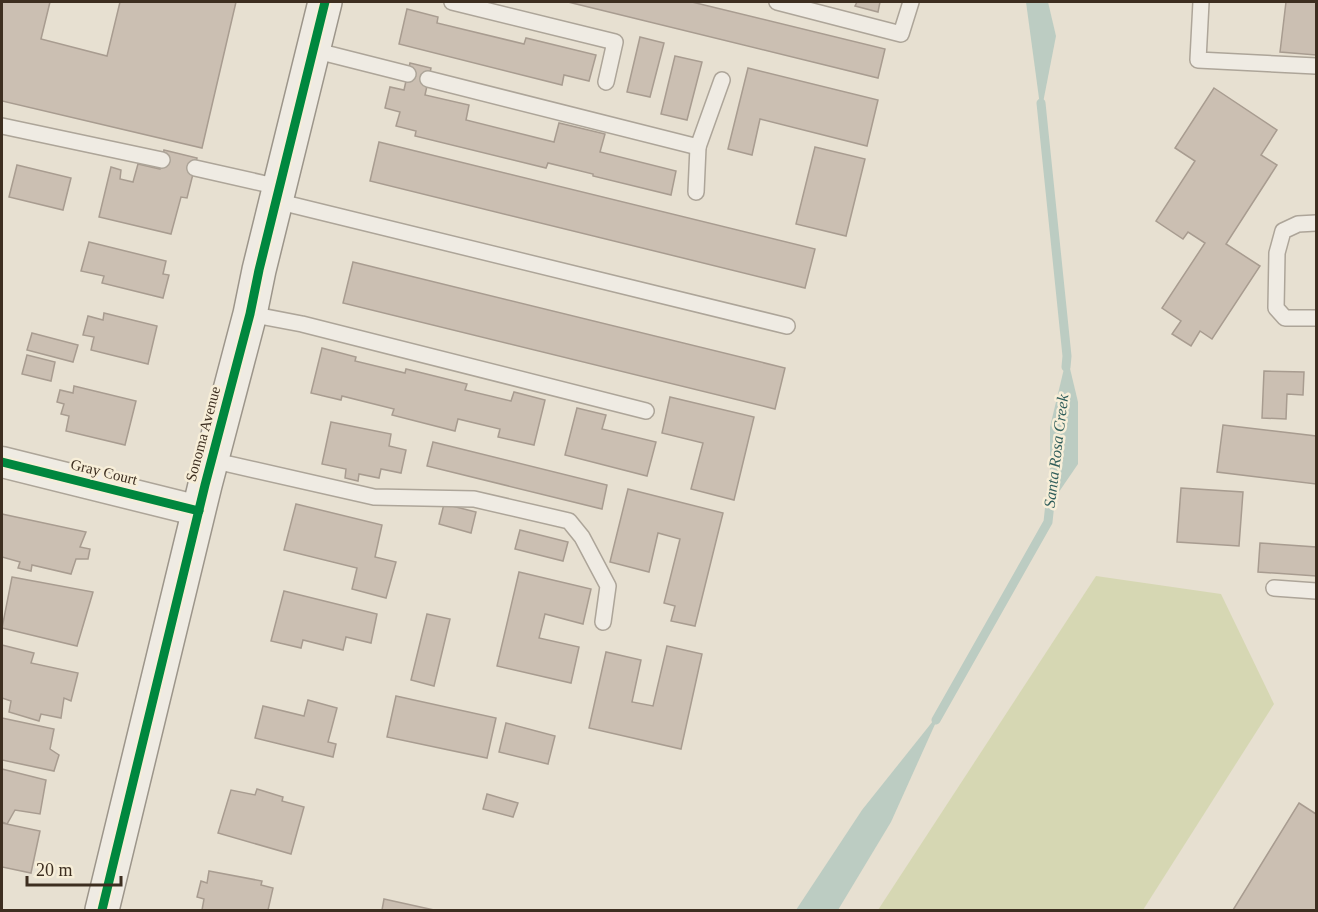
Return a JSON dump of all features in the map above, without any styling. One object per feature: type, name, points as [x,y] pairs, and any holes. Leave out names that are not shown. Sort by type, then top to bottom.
[{"type":"street","name":"Sonoma Avenue","points":[[102,910],[211,460],[250,314],[277,194],[326,2]]},
{"type":"street","name":"Gray Court","points":[[2,462],[199,511]]},
{"type":"lane","points":[[452,2],[615,42],[606,82]]},
{"type":"lane","points":[[777,2],[901,34],[911,2]]},
{"type":"lane","points":[[1201,2],[1198,60],[1317,66]]},
{"type":"lane","points":[[314,50],[408,74]]},
{"type":"lane","points":[[428,79],[698,147]]},
{"type":"lane","points":[[696,192],[698,147],[722,80]]},
{"type":"lane","points":[[2,126],[162,160]]},
{"type":"lane","points":[[195,168],[277,194],[787,326]]},
{"type":"lane","points":[[1317,223],[1298,224],[1283,231],[1277,253],[1276,308],[1285,318],[1317,318]]},
{"type":"lane","points":[[250,314],[302,324],[646,411]]},
{"type":"lane","points":[[211,460],[374,497],[474,499],[568,521],[582,537],[608,586],[603,622]]},
{"type":"lane","points":[[1274,588],[1317,591]]},
{"type":"green space","points":[[1096,576],[1221,594],[1274,704],[1143,910],[878,910]]},
{"type":"water","points":[[1026,2],[1048,2],[1056,36],[1041,113]]},
{"type":"water","points":[[1067,356],[1078,402],[1078,464],[1050,505],[1050,427]]},
{"type":"water","points":[[941,711],[891,822],[838,910],[796,910],[862,810]]},
{"type":"building","points":[[2,2],[50,2],[41,39],[107,56],[120,2],[236,2],[202,148],[2,101]]},
{"type":"building","points":[[568,2],[692,2],[885,49],[878,78]]},
{"type":"building","points":[[857,2],[880,2],[878,12],[855,6]]},
{"type":"building","points":[[1286,2],[1316,2],[1316,55],[1280,52]]},
{"type":"building","points":[[407,9],[438,17],[437,23],[524,44],[526,38],[596,55],[589,81],[564,75],[562,85],[399,44]]},
{"type":"building","points":[[640,37],[664,43],[650,97],[627,92]]},
{"type":"building","points":[[675,56],[702,62],[687,120],[661,114]]},
{"type":"building","points":[[410,63],[431,68],[425,95],[469,105],[466,120],[554,142],[559,123],[605,134],[600,152],[676,171],[671,195],[548,163],[546,168],[415,136],[416,131],[396,126],[400,112],[385,108],[390,87],[404,90]]},
{"type":"building","points":[[748,68],[878,100],[867,146],[760,119],[752,155],[728,149]]},
{"type":"building","points":[[1214,88],[1277,130],[1261,155],[1277,165],[1226,244],[1260,266],[1212,339],[1200,331],[1191,346],[1172,334],[1181,321],[1162,308],[1205,243],[1188,232],[1183,239],[1156,221],[1195,161],[1175,148]]},
{"type":"building","points":[[379,142],[815,249],[805,288],[370,181]]},
{"type":"building","points":[[815,147],[865,159],[846,236],[796,224]]},
{"type":"building","points":[[164,150],[197,158],[187,198],[181,197],[171,234],[99,217],[111,167],[121,170],[120,179],[133,182],[138,164],[160,169]]},
{"type":"building","points":[[17,165],[71,178],[63,210],[9,197]]},
{"type":"building","points":[[89,242],[166,261],[163,274],[169,275],[163,298],[102,283],[104,276],[81,271]]},
{"type":"building","points":[[353,262],[785,368],[775,409],[343,303]]},
{"type":"building","points":[[104,313],[157,326],[148,364],[91,350],[94,337],[83,335],[88,316],[103,320]]},
{"type":"building","points":[[32,333],[78,345],[73,362],[27,350]]},
{"type":"building","points":[[322,348],[356,357],[355,361],[405,373],[406,369],[467,384],[465,390],[511,401],[514,392],[545,400],[534,445],[498,437],[500,429],[458,419],[455,431],[392,415],[394,409],[342,396],[341,400],[311,393]]},
{"type":"building","points":[[27,355],[55,362],[51,381],[22,374]]},
{"type":"building","points":[[1264,371],[1304,372],[1303,395],[1287,394],[1286,419],[1262,418]]},
{"type":"building","points":[[74,386],[136,401],[125,445],[66,431],[69,416],[61,414],[64,404],[57,402],[60,390],[73,393]]},
{"type":"building","points":[[670,397],[754,417],[734,500],[691,489],[703,443],[662,433]]},
{"type":"building","points":[[577,408],[606,415],[602,429],[656,442],[647,476],[565,455]]},
{"type":"building","points":[[331,422],[391,434],[389,446],[406,450],[401,473],[381,469],[379,478],[359,474],[358,481],[345,478],[346,469],[322,464]]},
{"type":"building","points":[[1223,425],[1316,436],[1316,484],[1217,472]]},
{"type":"building","points":[[433,442],[607,485],[602,509],[427,466]]},
{"type":"building","points":[[1181,488],[1243,492],[1239,546],[1177,542]]},
{"type":"building","points":[[628,489],[723,513],[695,626],[671,621],[675,606],[664,603],[680,539],[658,533],[649,572],[610,562]]},
{"type":"building","points":[[296,504],[382,525],[375,557],[396,562],[386,598],[352,589],[357,568],[284,550]]},
{"type":"building","points":[[444,504],[476,512],[471,533],[439,524]]},
{"type":"building","points":[[2,514],[86,532],[80,547],[90,549],[88,559],[76,559],[71,574],[32,565],[31,571],[18,568],[20,562],[2,557]]},
{"type":"building","points":[[520,530],[568,542],[563,561],[515,549]]},
{"type":"building","points":[[1260,543],[1316,547],[1316,576],[1258,572]]},
{"type":"building","points":[[519,572],[591,589],[583,624],[545,614],[539,638],[579,647],[571,683],[497,666]]},
{"type":"building","points":[[12,577],[93,592],[77,646],[2,628]]},
{"type":"building","points":[[284,591],[377,614],[371,643],[346,637],[343,650],[303,640],[301,648],[271,641]]},
{"type":"building","points":[[427,614],[450,619],[434,686],[411,680]]},
{"type":"building","points":[[2,645],[34,653],[31,663],[78,673],[71,701],[64,698],[61,718],[41,714],[39,721],[9,712],[11,701],[2,698]]},
{"type":"building","points":[[667,646],[702,654],[681,749],[589,728],[606,652],[641,660],[632,702],[653,706]]},
{"type":"building","points":[[396,696],[496,718],[487,758],[387,737]]},
{"type":"building","points":[[308,700],[337,708],[328,742],[336,744],[333,757],[255,738],[263,706],[304,716]]},
{"type":"building","points":[[2,718],[54,729],[50,749],[59,755],[54,771],[2,760]]},
{"type":"building","points":[[506,723],[555,736],[548,764],[499,752]]},
{"type":"building","points":[[2,769],[46,780],[40,814],[15,810],[7,824],[2,822]]},
{"type":"building","points":[[257,789],[283,797],[282,801],[304,807],[291,854],[218,833],[231,790],[255,795]]},
{"type":"building","points":[[487,794],[518,803],[513,817],[483,809]]},
{"type":"building","points":[[1299,803],[1316,814],[1316,910],[1233,910]]},
{"type":"building","points":[[2,823],[40,831],[31,873],[2,867]]},
{"type":"building","points":[[209,871],[262,881],[261,885],[273,888],[268,910],[202,910],[204,899],[197,897],[201,881],[207,883]]},
{"type":"building","points":[[384,899],[434,910],[382,910]]},
{"type":"waterway","name":"Santa Rosa Creek","points":[[1041,103],[1067,356],[1066,367]]},
{"type":"waterway","name":"Santa Rosa Creek","points":[[936,720],[1048,522],[1051,494]]},
{"type":"cycle path","points":[[102,910],[325,2]]},
{"type":"cycle path","points":[[2,462],[199,511]]}]
